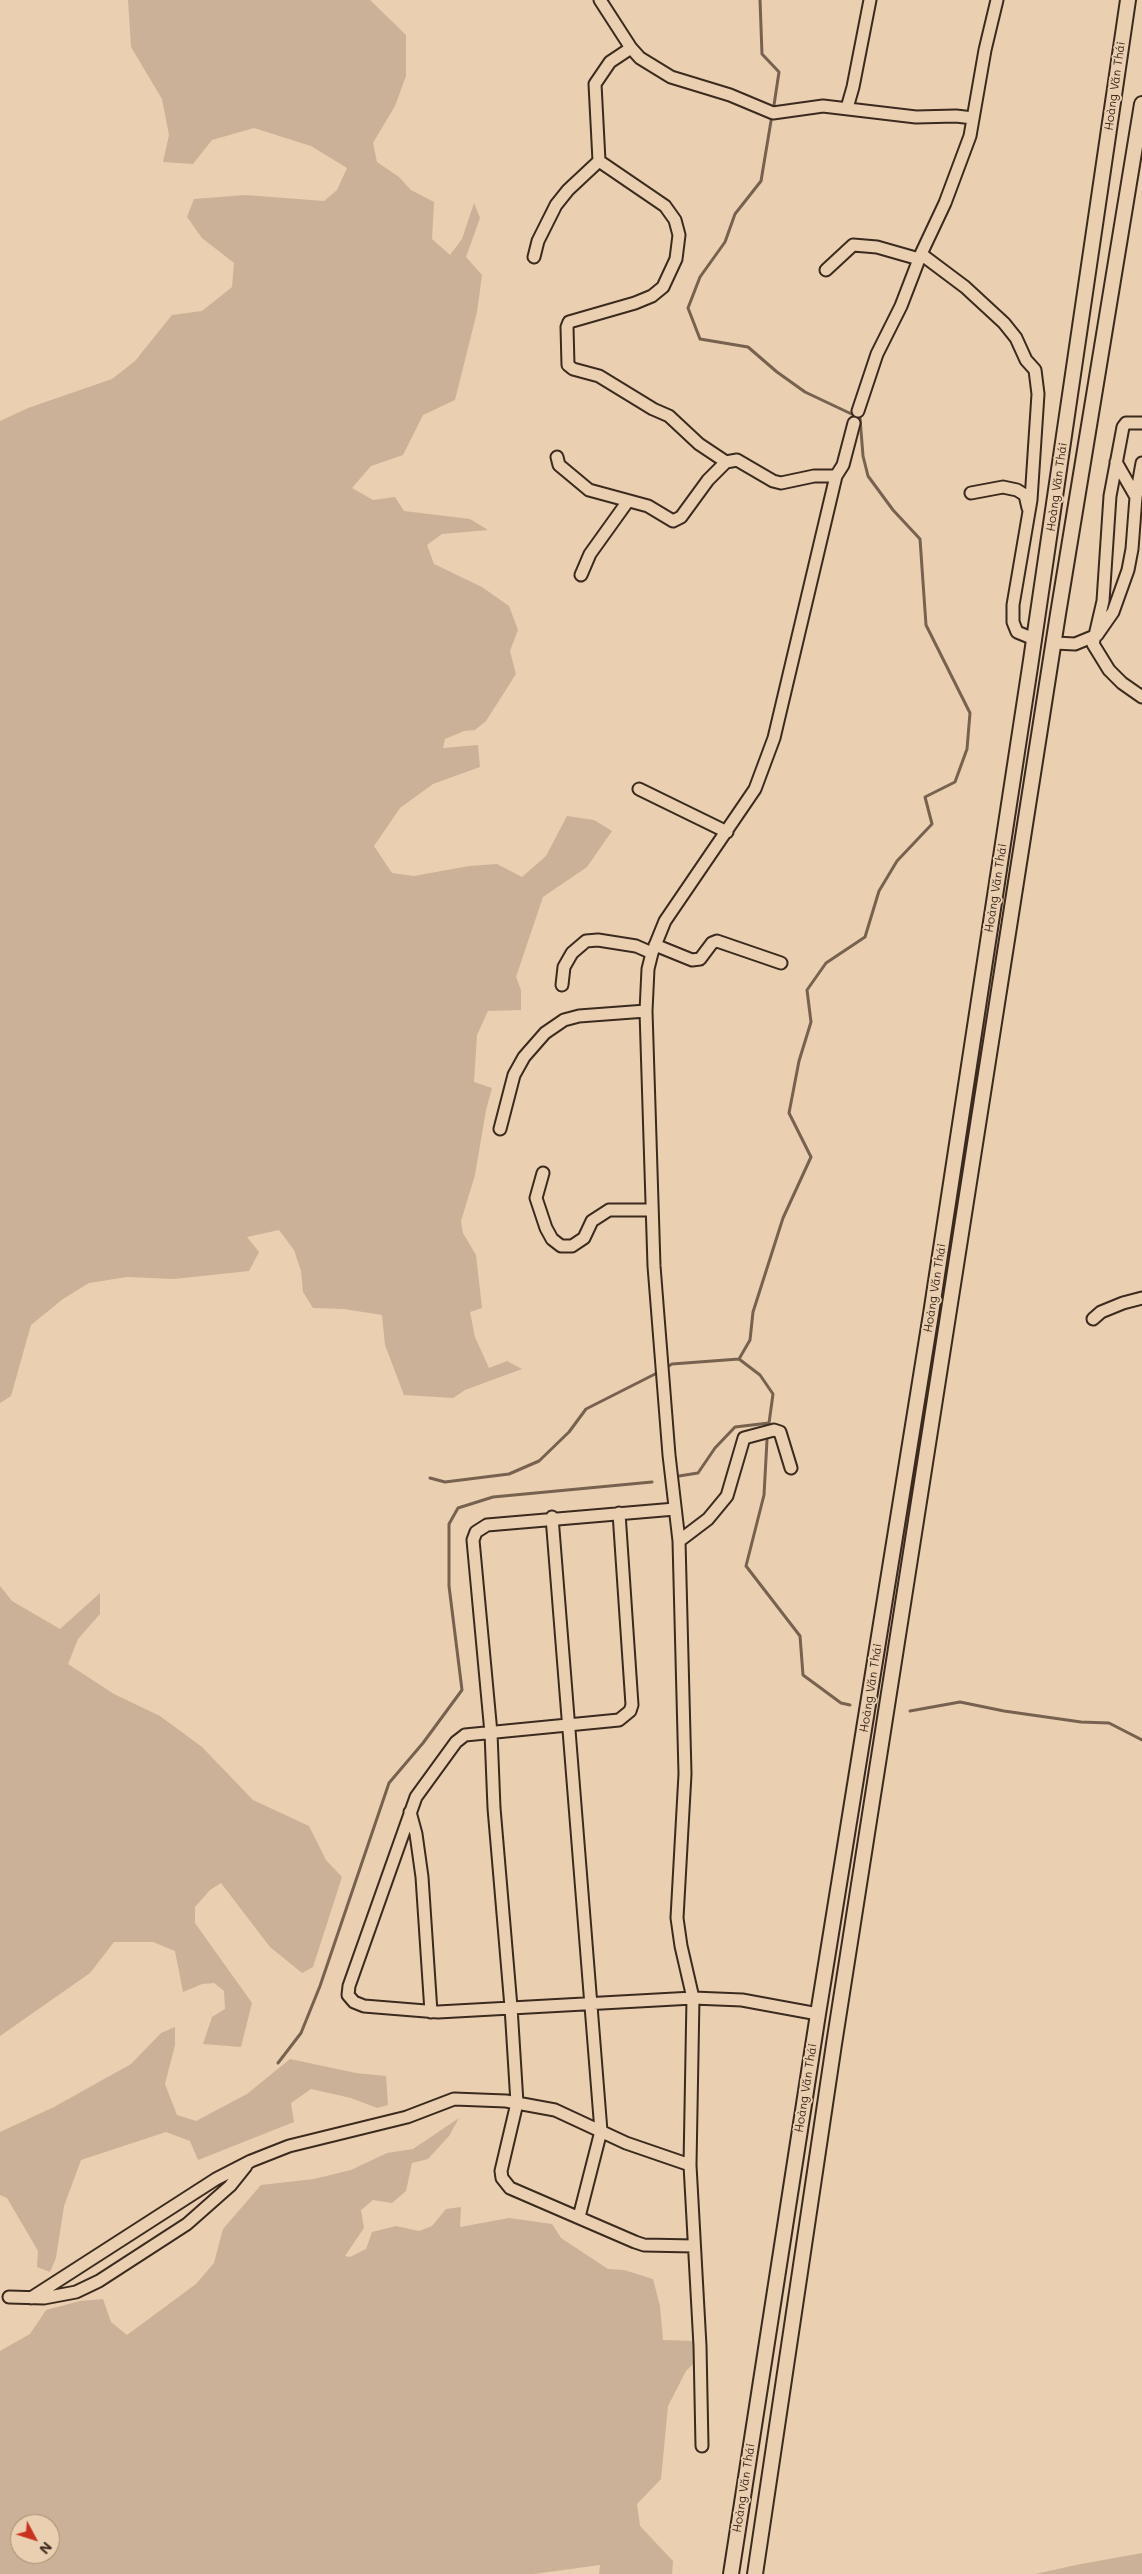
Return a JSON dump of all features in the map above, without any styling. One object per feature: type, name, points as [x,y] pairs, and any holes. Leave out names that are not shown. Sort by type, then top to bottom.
[{"type":"main road","name":"Hoàng Văn Thái","points":[[731,2574],[818,2014],[929,1324],[1034,639],[1128,0]]},
{"type":"main road","name":"Hoàng Văn Thái","points":[[755,2574],[838,2017],[1142,104]]},
{"type":"main road","points":[[1034,639],[1055,643]]},
{"type":"main road","points":[[818,2014],[838,2017]]},
{"type":"street","points":[[600,0],[631,48],[640,58],[671,77],[730,96],[773,113],[823,106],[916,117],[956,116],[973,118]]},
{"type":"street","points":[[846,108],[853,87],[870,0]]},
{"type":"street","points":[[858,411],[877,354],[901,306],[920,256],[945,203],[970,136],[985,50],[997,0]]},
{"type":"street","points":[[534,257],[538,241],[561,197],[599,161],[595,84],[610,62],[631,48]]},
{"type":"street","points":[[599,161],[666,206],[675,220],[679,235],[676,259],[663,287],[652,296],[635,303],[569,322],[567,327],[568,365],[573,369],[599,376],[653,409],[669,416],[699,444],[726,462]]},
{"type":"street","points":[[826,270],[853,245],[885,248],[920,256],[965,287],[1004,323],[1016,338],[1026,360],[1035,370],[1038,394],[1028,524],[1013,605],[1013,622],[1017,632],[1034,639]]},
{"type":"street","points":[[702,2446],[700,2346],[690,2165],[694,1998],[681,1946],[677,1918],[685,1774],[679,1541],[654,1266],[646,1011],[648,969],[653,949],[665,921],[728,832],[755,789],[774,738],[836,476],[843,465],[854,423]]},
{"type":"street","points":[[1142,423],[1126,423],[1123,427],[1110,496],[1103,600],[1094,644],[1098,656],[1122,683],[1142,697]]},
{"type":"street","points":[[557,457],[559,465],[589,490],[648,506],[673,521],[681,517],[708,480],[726,462],[737,460],[773,482],[780,483],[814,476],[836,476]]},
{"type":"street","points":[[1116,462],[1138,503]]},
{"type":"street","points":[[1055,643],[1075,644],[1097,635],[1113,612],[1128,570],[1142,463]]},
{"type":"street","points":[[971,493],[1003,487],[1017,490],[1025,495],[1028,504],[1028,524]]},
{"type":"street","points":[[581,575],[590,554],[628,501]]},
{"type":"street","points":[[639,788],[728,832]]},
{"type":"street","points":[[562,985],[564,967],[572,953],[586,941],[598,940],[653,949],[692,960],[700,959],[712,943],[717,941],[781,963]]},
{"type":"street","points":[[500,1129],[514,1075],[524,1057],[545,1033],[564,1020],[579,1016],[646,1011]]},
{"type":"street","points":[[543,1173],[536,1198],[546,1228],[552,1239],[561,1246],[572,1246],[584,1238],[592,1221],[609,1210],[652,1210]]},
{"type":"street","points":[[1093,1319],[1109,1309],[1142,1298]]},
{"type":"street","points":[[679,1541],[708,1518],[727,1496],[744,1438],[774,1430],[780,1432],[791,1468]]},
{"type":"street","points":[[675,1509],[552,1517],[487,1524],[476,1532],[473,1540],[491,1733],[494,1808],[517,2103],[501,2172],[502,2178],[510,2188],[644,2245],[694,2246]]},
{"type":"street","points":[[618,1513],[632,1705],[626,1716],[619,1720],[465,1735],[456,1742],[416,1797],[348,1986],[348,1995],[354,2002],[364,2006],[431,2012],[694,1998],[742,2000],[818,2014]]},
{"type":"street","points":[[552,1517],[601,2131],[579,2217]]},
{"type":"street","points":[[410,1812],[416,1834],[422,1877],[431,2012]]},
{"type":"street","points":[[31,2298],[208,2184],[251,2161],[289,2146],[407,2117],[454,2099],[517,2103],[555,2110],[626,2143],[690,2165]]},
{"type":"street","points":[[9,2297],[44,2298],[76,2292],[126,2265],[187,2224],[230,2186],[251,2161]]},
{"type":"shaded area","points":[[128,0],[370,0],[406,35],[406,76],[395,106],[373,143],[377,162],[399,177],[411,190],[434,202],[432,239],[450,255],[462,239],[474,203],[480,218],[466,257],[482,275],[477,312],[455,400],[423,415],[403,455],[371,466],[352,488],[373,500],[395,497],[404,511],[470,519],[488,530],[442,534],[427,545],[434,564],[482,587],[509,606],[518,630],[510,651],[516,674],[486,721],[475,730],[464,731],[445,739],[443,748],[478,745],[480,767],[433,784],[400,808],[374,846],[392,873],[414,876],[469,866],[497,864],[522,877],[546,856],[567,816],[594,820],[612,831],[587,867],[543,897],[516,977],[521,990],[521,1010],[488,1011],[477,1035],[474,1082],[492,1088],[486,1110],[475,1175],[461,1221],[463,1233],[476,1255],[482,1308],[470,1312],[475,1337],[489,1368],[507,1361],[522,1369],[465,1390],[453,1398],[404,1395],[385,1345],[382,1315],[344,1309],[313,1308],[303,1292],[301,1271],[294,1250],[279,1230],[247,1237],[259,1252],[249,1271],[174,1279],[127,1277],[89,1283],[63,1299],[31,1325],[11,1396],[0,1403],[0,421],[28,408],[112,379],[135,361],[172,315],[202,311],[232,287],[234,263],[202,238],[187,217],[194,199],[245,195],[324,201],[337,190],[347,168],[311,146],[254,128],[212,140],[193,164],[163,162],[169,135],[162,99],[131,47]]},
{"type":"shaded area","points":[[0,1586],[12,1601],[60,1629],[100,1593],[100,1614],[78,1639],[68,1664],[114,1694],[160,1716],[202,1747],[253,1800],[309,1826],[326,1860],[342,1877],[313,1967],[302,1973],[270,1947],[221,1883],[210,1890],[195,1907],[195,1923],[252,2003],[241,2047],[203,2044],[212,2017],[225,2009],[224,1991],[214,1983],[202,1984],[183,1992],[175,1951],[153,1942],[114,1942],[90,1973],[0,2036]]},
{"type":"shaded area","points":[[175,2027],[175,2045],[165,2084],[177,2115],[196,2121],[247,2094],[290,2059],[356,2073],[386,2076],[388,2105],[377,2108],[351,2098],[311,2089],[291,2103],[294,2122],[198,2160],[190,2141],[166,2132],[81,2160],[64,2206],[56,2258],[50,2272],[37,2267],[38,2251],[7,2198],[0,2195],[0,2132],[54,2107],[131,2064],[161,2033]]},
{"type":"shaded area","points":[[459,2118],[449,2136],[428,2159],[412,2163],[406,2191],[392,2203],[373,2200],[361,2210],[364,2228],[345,2256],[350,2257],[366,2249],[372,2232],[396,2226],[419,2231],[432,2226],[446,2209],[461,2207],[460,2227],[509,2218],[552,2224],[561,2238],[608,2269],[624,2270],[653,2279],[660,2306],[663,2340],[695,2341],[700,2357],[686,2371],[668,2406],[661,2479],[637,2504],[640,2526],[673,2561],[672,2574],[599,2574],[600,2565],[534,2574],[0,2574],[0,2351],[30,2334],[46,2310],[80,2301],[103,2299],[111,2322],[127,2335],[196,2284],[214,2263],[223,2229],[261,2185],[314,2179],[351,2170],[387,2153],[413,2149]]},
{"type":"shaded area","points":[[1142,2553],[1142,2574],[1035,2574],[1076,2565]]},
{"type":"waterway","points":[[760,0],[762,54],[779,72],[774,105]]},
{"type":"waterway","points":[[739,1359],[750,1340],[753,1312],[783,1218],[811,1157],[789,1113],[799,1061],[811,1022],[807,990],[826,963],[865,937],[879,891],[897,861],[932,824],[925,797],[955,782],[967,749],[970,713],[926,625],[920,539],[893,510],[868,476],[863,456],[860,418],[805,392],[777,372],[748,347],[700,339],[688,308],[700,277],[725,242],[735,214],[761,181],[771,121]]},
{"type":"waterway","points":[[664,1369],[672,1364],[739,1359],[760,1375],[773,1394],[769,1423],[735,1427],[715,1448],[698,1473],[679,1476]]},
{"type":"waterway","points":[[430,1478],[445,1482],[509,1474],[539,1461],[569,1432],[586,1409],[659,1372]]},
{"type":"waterway","points":[[767,1440],[764,1495],[746,1566],[800,1636],[803,1675],[841,1703],[850,1705]]},
{"type":"waterway","points":[[278,2063],[301,2033],[320,1986],[389,1783],[423,1743],[462,1690],[449,1586],[449,1524],[458,1508],[493,1497],[652,1482]]},
{"type":"waterway","points":[[910,1711],[960,1702],[1004,1711],[1081,1722],[1109,1723],[1142,1740]]}]
